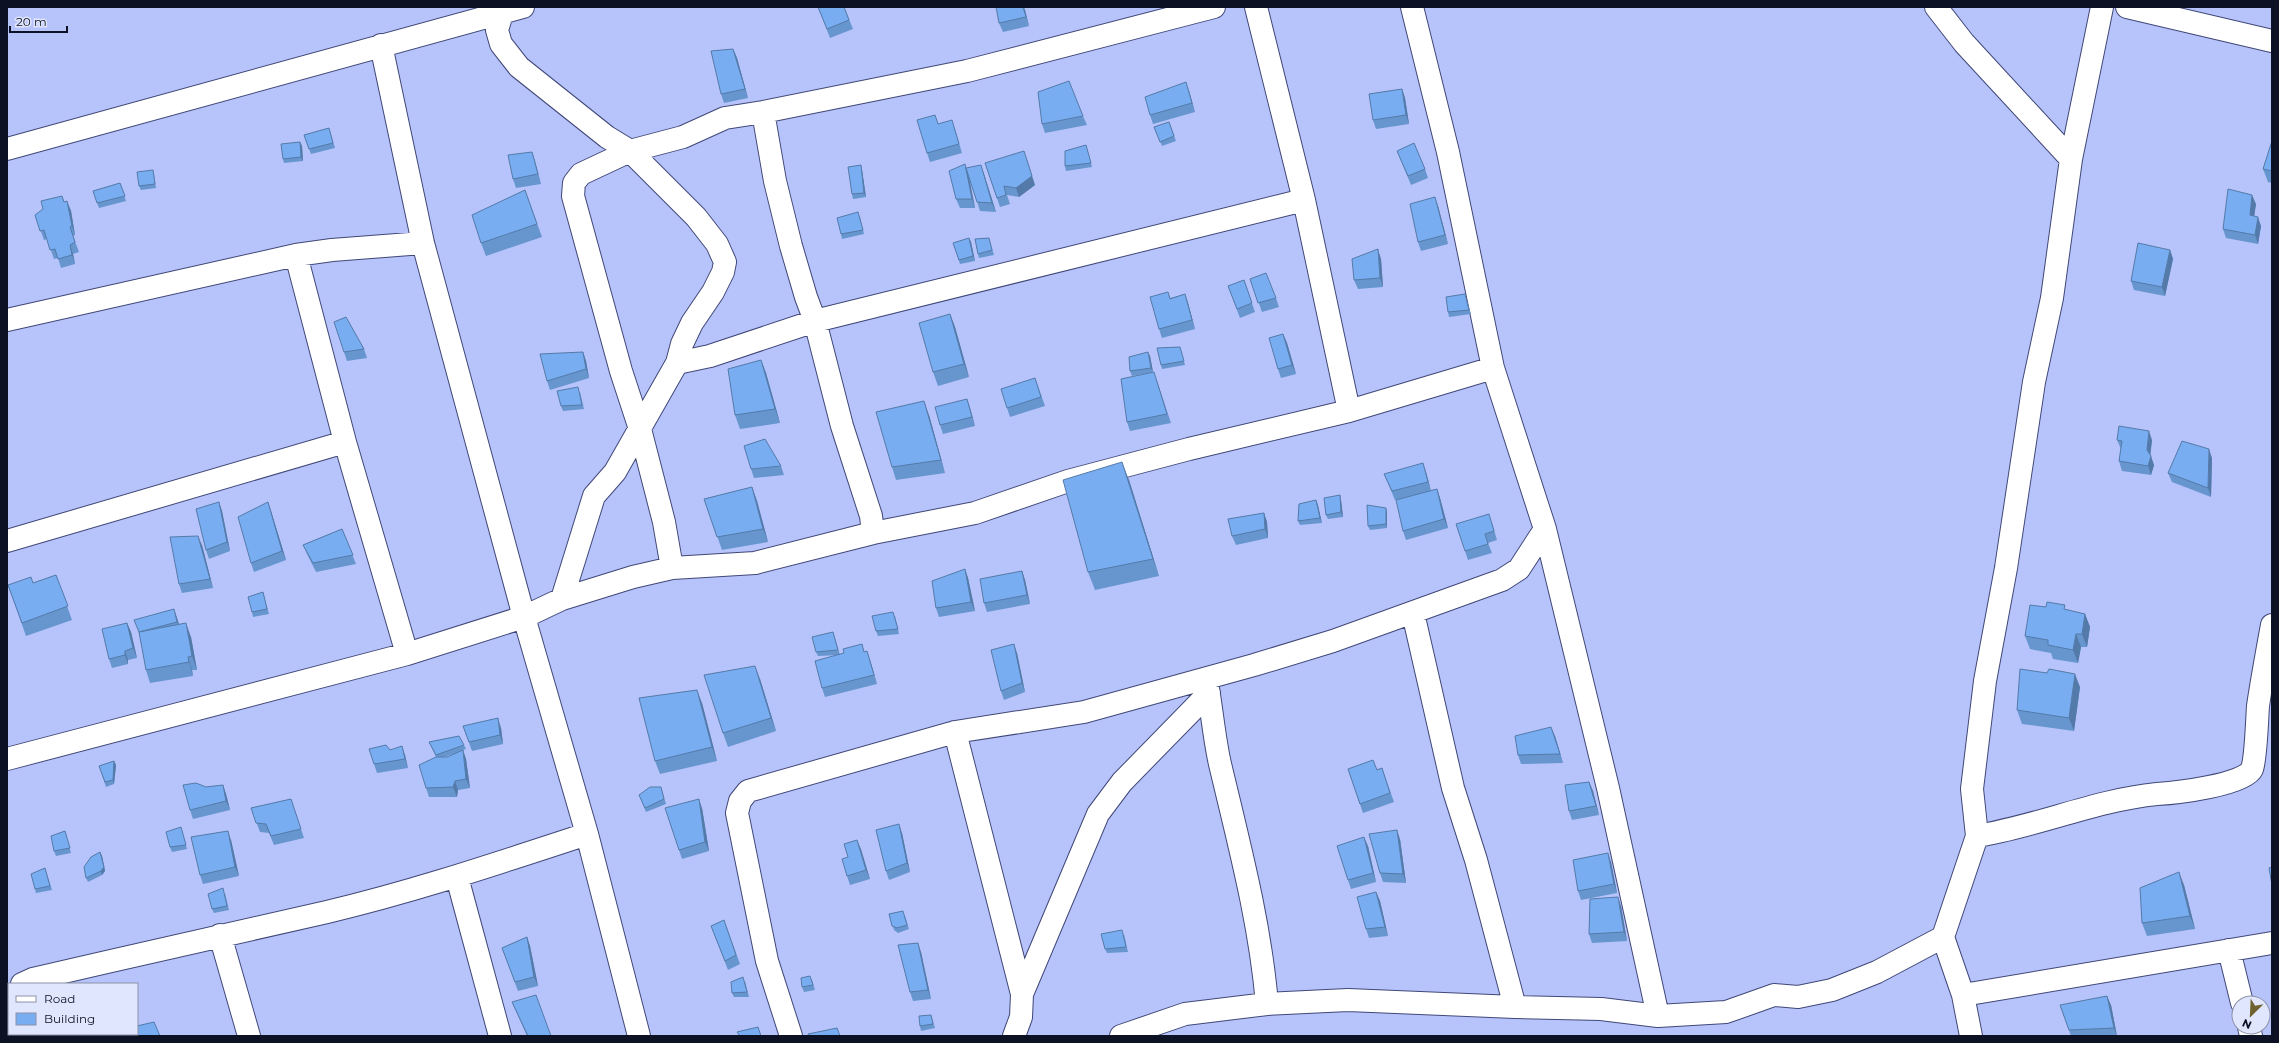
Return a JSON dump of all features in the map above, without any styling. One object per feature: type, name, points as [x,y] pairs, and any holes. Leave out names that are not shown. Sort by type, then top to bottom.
[{"type":"street","points":[[7,149],[502,10],[523,7]]},
{"type":"street","points":[[672,568],[664,522],[640,429],[621,371],[573,196],[574,183],[581,174],[630,151],[683,136],[725,118],[763,112],[967,71],[1214,7]]},
{"type":"street","points":[[1256,7],[1304,200],[1349,411]]},
{"type":"street","points":[[1412,7],[1448,152],[1493,368],[1545,529],[1608,788],[1658,1016]]},
{"type":"street","points":[[1936,7],[1964,43],[2071,160]]},
{"type":"street","points":[[1971,1036],[1963,995],[1943,937],[1977,836],[1972,789],[1985,682],[2006,568],[2034,382],[2052,298],[2071,160],[2102,7]]},
{"type":"street","points":[[2127,7],[2272,41]]},
{"type":"street","points":[[502,10],[497,30],[501,44],[519,67],[607,137],[630,151],[696,217],[717,244],[724,262],[723,272],[713,292],[689,330],[677,363],[615,472],[594,496],[562,599]]},
{"type":"street","points":[[381,45],[423,243],[524,617],[588,834],[639,1036]]},
{"type":"street","points":[[763,112],[776,181],[791,246],[806,297],[815,321],[842,426],[871,516],[873,533]]},
{"type":"street","points":[[677,363],[710,356],[815,321],[1304,200]]},
{"type":"street","points":[[7,320],[296,255],[332,250],[423,243]]},
{"type":"street","points":[[296,255],[345,442],[407,654]]},
{"type":"street","points":[[7,759],[407,654],[524,617],[562,599],[633,577],[672,568],[755,563],[873,533],[975,513],[1068,481],[1197,447],[1349,411],[1493,368]]},
{"type":"street","points":[[7,541],[345,442]]},
{"type":"street","points":[[791,1036],[767,961],[737,814],[740,801],[748,791],[955,732],[1084,712],[1208,685],[1254,665],[1413,613],[1502,580],[1519,569],[1545,529]]},
{"type":"street","points":[[1413,613],[1453,788],[1476,860],[1515,1007]]},
{"type":"street","points":[[1977,836],[2011,830],[2095,806],[2141,796],[2186,792],[2243,778],[2262,760],[2258,705],[2272,625]]},
{"type":"street","points":[[1022,994],[1098,814],[1122,782],[1208,685]]},
{"type":"street","points":[[1208,685],[1220,763],[1234,818],[1263,954],[1267,1004]]},
{"type":"street","points":[[955,732],[1022,994],[1021,1017],[1014,1036]]},
{"type":"street","points":[[24,983],[33,979],[220,935],[328,912],[457,877],[588,834]]},
{"type":"street","points":[[457,877],[500,1036]]},
{"type":"street","points":[[220,935],[249,1036]]},
{"type":"street","points":[[1121,1036],[1185,1014],[1267,1004],[1348,1000],[1601,1009],[1658,1016],[1726,1012],[1774,995],[1798,997],[1832,990],[1877,972],[1943,937]]},
{"type":"street","points":[[1963,995],[2272,943]]},
{"type":"street","points":[[2229,950],[2240,995]]},
{"type":"building","points":[[818,7],[844,7],[849,20],[827,29]]},
{"type":"building","points":[[996,7],[1023,7],[1026,17],[999,23]]},
{"type":"building","points":[[733,49],[745,89],[721,94],[711,51]]},
{"type":"building","points":[[1069,81],[1083,116],[1042,124],[1038,92]]},
{"type":"building","points":[[1186,82],[1192,103],[1150,115],[1145,97]]},
{"type":"building","points":[[1402,89],[1406,115],[1373,120],[1369,94]]},
{"type":"building","points":[[935,115],[938,124],[952,120],[959,144],[927,153],[917,120]]},
{"type":"building","points":[[1169,122],[1174,136],[1160,142],[1154,127]]},
{"type":"building","points":[[329,128],[333,143],[309,149],[304,135]]},
{"type":"building","points":[[2272,141],[2272,171],[2263,169]]},
{"type":"building","points":[[300,142],[301,157],[283,159],[281,144]]},
{"type":"building","points":[[1414,143],[1425,169],[1408,176],[1397,151]]},
{"type":"building","points":[[1086,145],[1091,163],[1065,166],[1065,151]]},
{"type":"building","points":[[1024,151],[1032,176],[1016,188],[1004,186],[1006,195],[997,198],[985,163]]},
{"type":"building","points":[[532,152],[538,174],[513,179],[508,155]]},
{"type":"building","points":[[965,164],[972,199],[956,199],[949,171]]},
{"type":"building","points":[[861,165],[864,193],[852,194],[848,167]]},
{"type":"building","points":[[981,165],[992,203],[977,202],[966,168]]},
{"type":"building","points":[[153,170],[155,184],[139,186],[137,172]]},
{"type":"building","points":[[120,183],[125,196],[97,203],[93,191]]},
{"type":"building","points":[[2228,189],[2252,195],[2250,215],[2258,217],[2255,235],[2223,229]]},
{"type":"building","points":[[525,190],[537,224],[481,243],[472,215]]},
{"type":"building","points":[[62,196],[64,202],[67,201],[72,226],[70,227],[75,242],[70,245],[72,255],[58,259],[55,249],[50,250],[44,230],[40,231],[35,215],[43,209],[41,201]]},
{"type":"building","points":[[1435,197],[1445,235],[1418,242],[1410,204]]},
{"type":"building","points":[[858,212],[863,230],[841,234],[837,218]]},
{"type":"building","points":[[969,238],[973,256],[959,260],[953,243]]},
{"type":"building","points":[[989,238],[992,250],[978,254],[975,239]]},
{"type":"building","points":[[2138,243],[2170,250],[2162,287],[2131,281]]},
{"type":"building","points":[[1378,249],[1380,278],[1354,280],[1352,259]]},
{"type":"building","points":[[1266,273],[1276,298],[1258,303],[1250,279]]},
{"type":"building","points":[[1244,280],[1252,303],[1237,309],[1228,286]]},
{"type":"building","points":[[1168,292],[1170,299],[1185,294],[1192,320],[1159,329],[1150,297]]},
{"type":"building","points":[[1465,294],[1469,310],[1448,312],[1446,297]]},
{"type":"building","points":[[950,314],[964,364],[933,372],[919,323]]},
{"type":"building","points":[[346,317],[364,349],[344,352],[334,322]]},
{"type":"building","points":[[1283,334],[1292,365],[1278,369],[1269,338]]},
{"type":"building","points":[[1180,347],[1184,361],[1161,365],[1157,348]]},
{"type":"building","points":[[583,352],[586,369],[547,381],[540,354]]},
{"type":"building","points":[[1148,352],[1151,368],[1130,371],[1129,357]]},
{"type":"building","points":[[761,360],[775,409],[735,415],[728,369]]},
{"type":"building","points":[[1154,372],[1167,414],[1127,422],[1121,379]]},
{"type":"building","points":[[1035,378],[1041,397],[1007,408],[1001,389]]},
{"type":"building","points":[[578,387],[582,405],[561,406],[557,391]]},
{"type":"building","points":[[967,399],[972,417],[940,425],[935,407]]},
{"type":"building","points":[[924,401],[941,460],[892,467],[876,412]]},
{"type":"building","points":[[2119,426],[2149,431],[2147,450],[2151,456],[2148,466],[2119,461],[2122,441],[2117,440]]},
{"type":"building","points":[[765,439],[781,466],[751,469],[744,446]]},
{"type":"building","points":[[2182,441],[2209,449],[2208,488],[2168,473]]},
{"type":"building","points":[[1122,462],[1153,559],[1088,572],[1063,480]]},
{"type":"building","points":[[1423,463],[1428,482],[1392,491],[1384,474]]},
{"type":"building","points":[[752,487],[763,529],[717,537],[704,499]]},
{"type":"building","points":[[1437,489],[1444,519],[1403,531],[1396,500]]},
{"type":"building","points":[[1340,495],[1341,512],[1326,515],[1324,498]]},
{"type":"building","points":[[1316,500],[1320,518],[1298,521],[1299,504]]},
{"type":"building","points":[[219,502],[227,542],[206,550],[196,509]]},
{"type":"building","points":[[268,502],[282,551],[251,563],[238,517]]},
{"type":"building","points":[[1367,505],[1386,508],[1386,524],[1368,526]]},
{"type":"building","points":[[1264,513],[1265,529],[1232,536],[1228,519]]},
{"type":"building","points":[[1489,514],[1494,531],[1485,534],[1488,544],[1465,551],[1456,524]]},
{"type":"building","points":[[342,529],[353,555],[313,563],[303,545]]},
{"type":"building","points":[[198,536],[210,579],[179,584],[170,537]]},
{"type":"building","points":[[965,569],[971,602],[936,608],[932,581]]},
{"type":"building","points":[[1022,571],[1027,595],[984,603],[980,579]]},
{"type":"building","points":[[56,575],[68,606],[22,623],[8,585],[31,577],[33,583]]},
{"type":"building","points":[[263,592],[267,609],[252,612],[248,597]]},
{"type":"building","points":[[2047,602],[2065,605],[2064,609],[2085,614],[2082,634],[2076,634],[2073,650],[2048,645],[2048,640],[2025,636],[2030,605],[2046,607]]},
{"type":"building","points":[[174,609],[177,622],[139,632],[134,620]]},
{"type":"building","points":[[893,612],[898,629],[876,631],[872,616]]},
{"type":"building","points":[[127,623],[133,648],[125,651],[125,655],[109,659],[102,629]]},
{"type":"building","points":[[186,623],[192,656],[188,657],[189,662],[146,670],[139,632]]},
{"type":"building","points":[[833,632],[838,650],[816,652],[812,637]]},
{"type":"building","points":[[862,644],[864,652],[867,651],[874,675],[822,688],[815,661],[844,653],[843,649]]},
{"type":"building","points":[[1014,644],[1022,683],[1001,691],[991,650]]},
{"type":"building","points":[[755,666],[771,718],[723,733],[704,675]]},
{"type":"building","points":[[2020,669],[2047,673],[2049,669],[2075,674],[2069,718],[2017,710]]},
{"type":"building","points":[[697,690],[712,747],[655,761],[639,698]]},
{"type":"building","points":[[498,718],[500,735],[469,742],[463,726]]},
{"type":"building","points":[[1551,727],[1560,754],[1518,755],[1515,736]]},
{"type":"building","points":[[459,736],[464,745],[436,755],[429,742]]},
{"type":"building","points":[[386,745],[390,750],[402,746],[405,759],[374,764],[369,749]]},
{"type":"building","points":[[463,750],[466,779],[455,781],[453,787],[426,788],[419,765],[436,757],[447,757]]},
{"type":"building","points":[[1373,760],[1377,770],[1382,768],[1390,793],[1360,804],[1348,769]]},
{"type":"building","points":[[114,761],[113,780],[105,782],[99,766]]},
{"type":"building","points":[[1589,782],[1596,806],[1569,811],[1565,785]]},
{"type":"building","points":[[196,783],[206,787],[223,785],[226,801],[190,810],[183,785]]},
{"type":"building","points":[[650,787],[661,787],[664,799],[645,808],[639,795]]},
{"type":"building","points":[[291,799],[301,829],[271,836],[266,824],[256,823],[251,808]]},
{"type":"building","points":[[699,799],[705,842],[679,850],[665,808]]},
{"type":"building","points":[[899,824],[907,863],[886,871],[876,830]]},
{"type":"building","points":[[181,827],[186,845],[170,847],[166,832]]},
{"type":"building","points":[[1397,830],[1403,874],[1380,873],[1369,834]]},
{"type":"building","points":[[65,831],[70,848],[54,851],[51,836]]},
{"type":"building","points":[[228,831],[235,867],[200,875],[191,837]]},
{"type":"building","points":[[1364,837],[1373,873],[1348,880],[1337,846]]},
{"type":"building","points":[[857,840],[866,870],[847,876],[842,859],[848,857],[844,844]]},
{"type":"building","points":[[100,852],[104,867],[101,871],[86,878],[84,867],[91,857]]},
{"type":"building","points":[[1608,853],[1614,884],[1578,891],[1573,860]]},
{"type":"building","points":[[2272,867],[2272,885],[2269,868]]},
{"type":"building","points":[[45,868],[50,886],[35,889],[31,874]]},
{"type":"building","points":[[2179,872],[2190,916],[2142,923],[2140,888]]},
{"type":"building","points":[[223,888],[227,906],[212,909],[208,894]]},
{"type":"building","points":[[1376,892],[1385,927],[1366,929],[1357,897]]},
{"type":"building","points":[[1618,897],[1624,932],[1589,934],[1590,899]]},
{"type":"building","points":[[903,911],[907,925],[897,928],[892,926],[889,914]]},
{"type":"building","points":[[724,920],[736,955],[725,961],[711,926]]},
{"type":"building","points":[[1122,930],[1126,947],[1105,949],[1101,934]]},
{"type":"building","points":[[527,937],[534,977],[515,982],[502,948]]},
{"type":"building","points":[[918,943],[928,990],[910,992],[898,945]]},
{"type":"building","points":[[810,976],[813,985],[802,987],[801,978]]},
{"type":"building","points":[[743,977],[747,992],[732,993],[731,982]]},
{"type":"building","points":[[536,995],[551,1036],[528,1036],[512,1002]]},
{"type":"building","points":[[2107,996],[2114,1028],[2069,1030],[2060,1005]]},
{"type":"building","points":[[931,1015],[933,1024],[920,1026],[919,1016]]},
{"type":"building","points":[[154,1022],[160,1036],[127,1036],[138,1035],[138,1026]]},
{"type":"building","points":[[758,1027],[761,1036],[740,1036],[737,1032]]},
{"type":"building","points":[[837,1028],[840,1036],[809,1036],[808,1034]]}]
